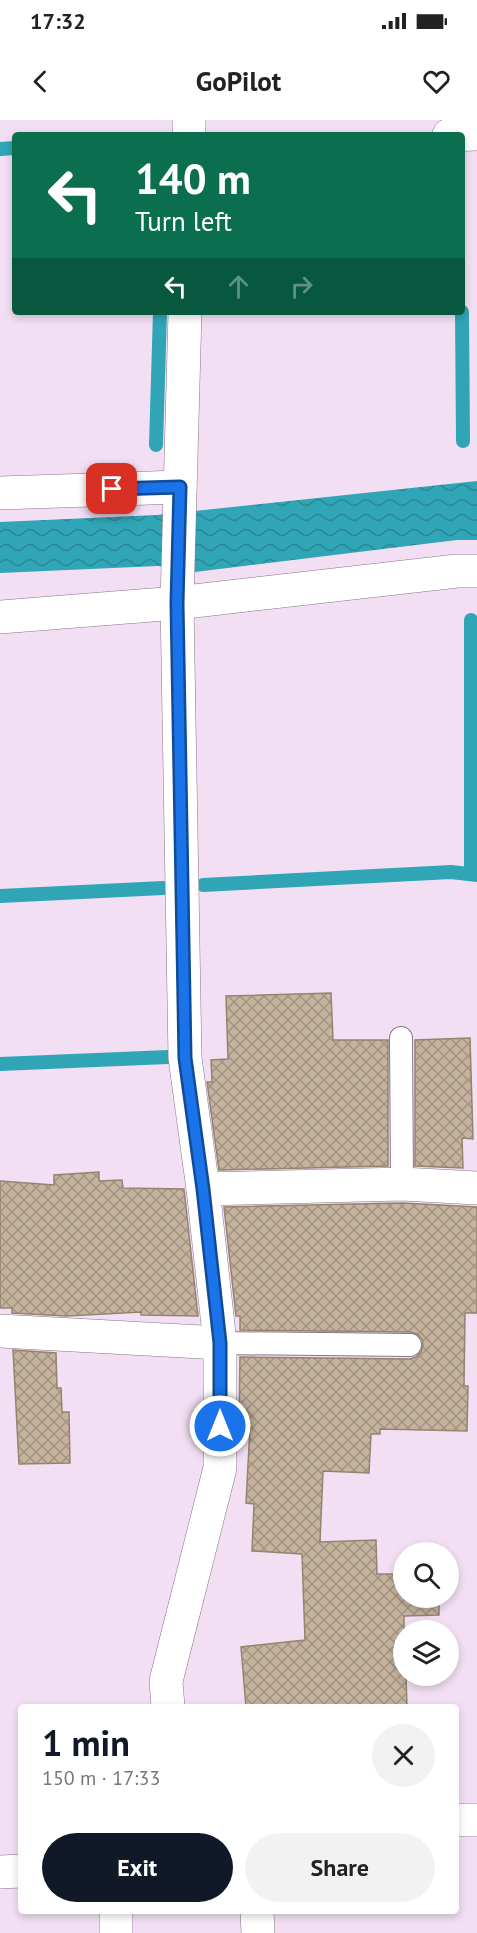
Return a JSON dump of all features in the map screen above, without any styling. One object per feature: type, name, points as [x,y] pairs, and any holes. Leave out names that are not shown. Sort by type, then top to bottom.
[{"type":"street","points":[[168,1704],[166,1681],[220,1468],[220,1343],[203,1189],[185,1058],[177,590],[184,315]]},
{"type":"street","points":[[0,493],[180,494]]},
{"type":"street","points":[[0,617],[177,590],[477,571]]},
{"type":"street","points":[[203,1189],[402,1184],[477,1188]]},
{"type":"street","points":[[0,1331],[220,1343]]},
{"type":"street","points":[[459,1820],[477,1820]]},
{"type":"street","points":[[0,1872],[18,1871]]},
{"type":"street","points":[[116,1914],[116,1933]]},
{"type":"street","points":[[257,1914],[258,1933]]},
{"type":"lane","points":[[401,1038],[402,1184]]},
{"type":"lane","points":[[220,1343],[410,1345]]},
{"type":"water","points":[[477,481],[477,540],[457,540],[195,572],[158,566],[0,573],[0,522],[157,515]]},
{"type":"building","points":[[331,993],[333,1040],[388,1040],[388,1166],[219,1170],[207,1082],[212,1082],[211,1060],[228,1059],[226,996]]},
{"type":"building","points":[[470,1038],[473,1139],[462,1138],[463,1168],[415,1166],[415,1040]]},
{"type":"building","points":[[99,1172],[99,1181],[122,1180],[123,1188],[184,1189],[198,1316],[141,1315],[141,1312],[67,1316],[12,1313],[12,1308],[0,1308],[0,1181],[54,1185],[54,1175]]},
{"type":"building","points":[[402,1203],[477,1207],[477,1313],[465,1313],[464,1386],[468,1386],[467,1431],[380,1429],[380,1434],[371,1434],[369,1473],[323,1471],[320,1542],[376,1540],[377,1574],[393,1574],[393,1608],[439,1608],[439,1615],[404,1616],[404,1620],[393,1620],[393,1686],[406,1686],[407,1704],[246,1704],[241,1647],[305,1640],[302,1554],[252,1551],[254,1504],[246,1503],[250,1426],[239,1425],[240,1357],[410,1359],[421,1352],[422,1339],[410,1332],[240,1330],[240,1316],[236,1316],[224,1207]]},
{"type":"building","points":[[13,1350],[56,1353],[57,1388],[61,1388],[62,1412],[69,1412],[70,1463],[19,1464]]},
{"type":"waterway","points":[[0,149],[12,148]]},
{"type":"waterway","points":[[156,445],[160,315]]},
{"type":"waterway","points":[[462,315],[463,441]]},
{"type":"waterway","points":[[471,620],[471,874]]},
{"type":"waterway","points":[[203,885],[451,872],[477,875]]},
{"type":"waterway","points":[[0,896],[163,888]]},
{"type":"waterway","points":[[0,1064],[168,1057]]},
{"type":"route","points":[[112,489],[180,487],[177,603],[185,1058],[203,1189],[220,1343],[220,1426]]}]
